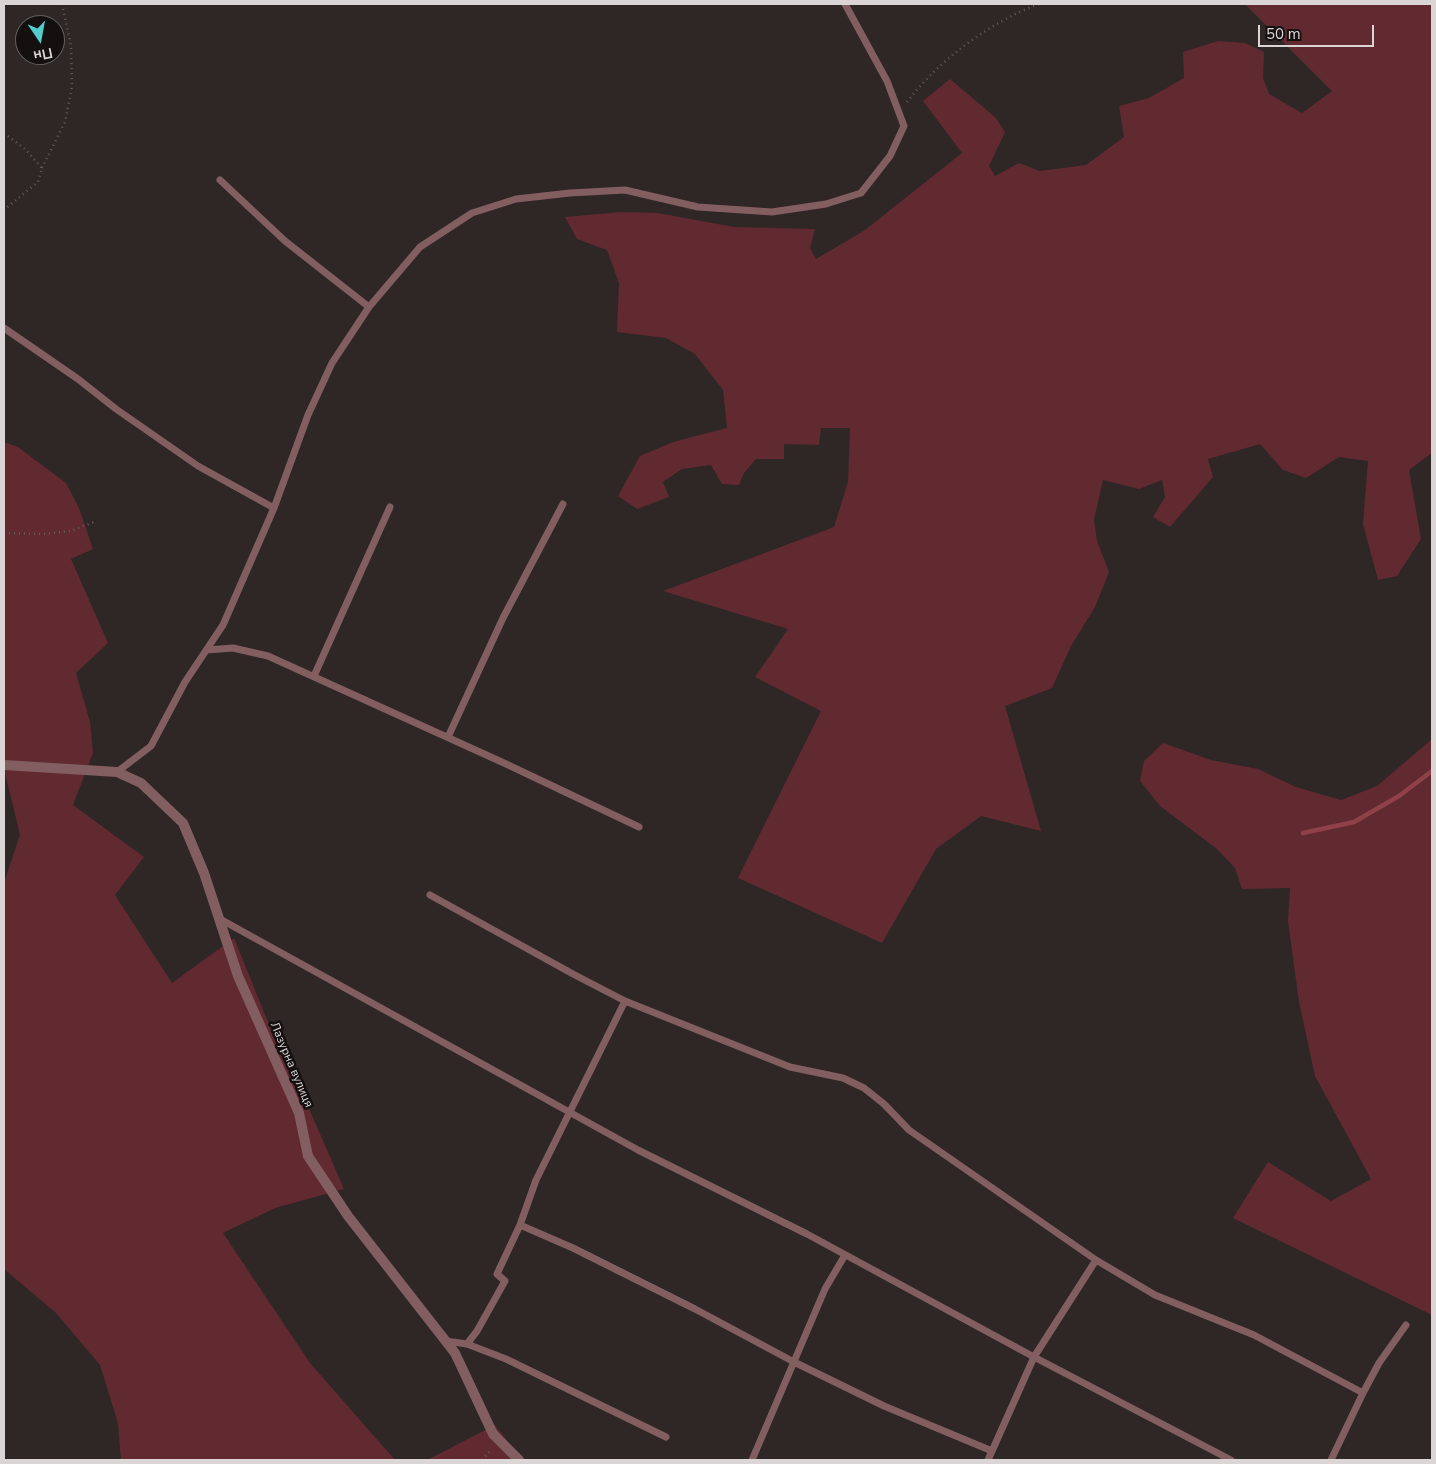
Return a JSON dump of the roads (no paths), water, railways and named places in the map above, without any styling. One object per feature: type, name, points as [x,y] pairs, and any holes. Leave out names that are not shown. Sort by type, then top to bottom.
[{"type":"street","name":"Лазурна вулиця","points":[[4,765],[117,772],[141,783],[182,822],[204,873],[238,976],[299,1113],[308,1156],[348,1216],[454,1353],[493,1434],[519,1460]]},
{"type":"lane","points":[[117,772],[151,746],[185,682],[223,625],[274,508],[308,415],[332,363],[369,307],[420,247],[472,213],[516,199],[570,193],[625,190],[698,207],[772,212],[826,204],[861,193],[890,156],[904,126],[887,81],[845,4]]},
{"type":"lane","points":[[220,180],[285,241],[369,307]]},
{"type":"lane","points":[[4,328],[198,466],[274,508]]},
{"type":"lane","points":[[448,737],[503,618],[563,504]]},
{"type":"lane","points":[[314,676],[390,507]]},
{"type":"lane","points":[[206,650],[233,648],[268,656],[448,737],[640,827]]},
{"type":"lane","points":[[430,894],[625,1001],[790,1067],[843,1078],[864,1088],[884,1104],[909,1130],[1096,1260],[1155,1295],[1254,1335],[1363,1393]]},
{"type":"lane","points":[[220,920],[638,1150],[807,1234],[1034,1357],[1231,1460]]},
{"type":"lane","points":[[467,1344],[477,1331],[505,1281],[497,1274],[520,1225],[536,1180],[625,1001]]},
{"type":"lane","points":[[520,1225],[573,1248],[794,1362],[884,1406],[992,1451]]},
{"type":"lane","points":[[752,1460],[825,1289],[845,1255]]},
{"type":"lane","points":[[988,1460],[1034,1357],[1096,1260]]},
{"type":"lane","points":[[1331,1460],[1379,1364],[1406,1325]]},
{"type":"lane","points":[[445,1341],[467,1344],[506,1360],[666,1437]]},
{"type":"waterway","points":[[1303,833],[1354,822],[1399,796],[1432,771]]}]
